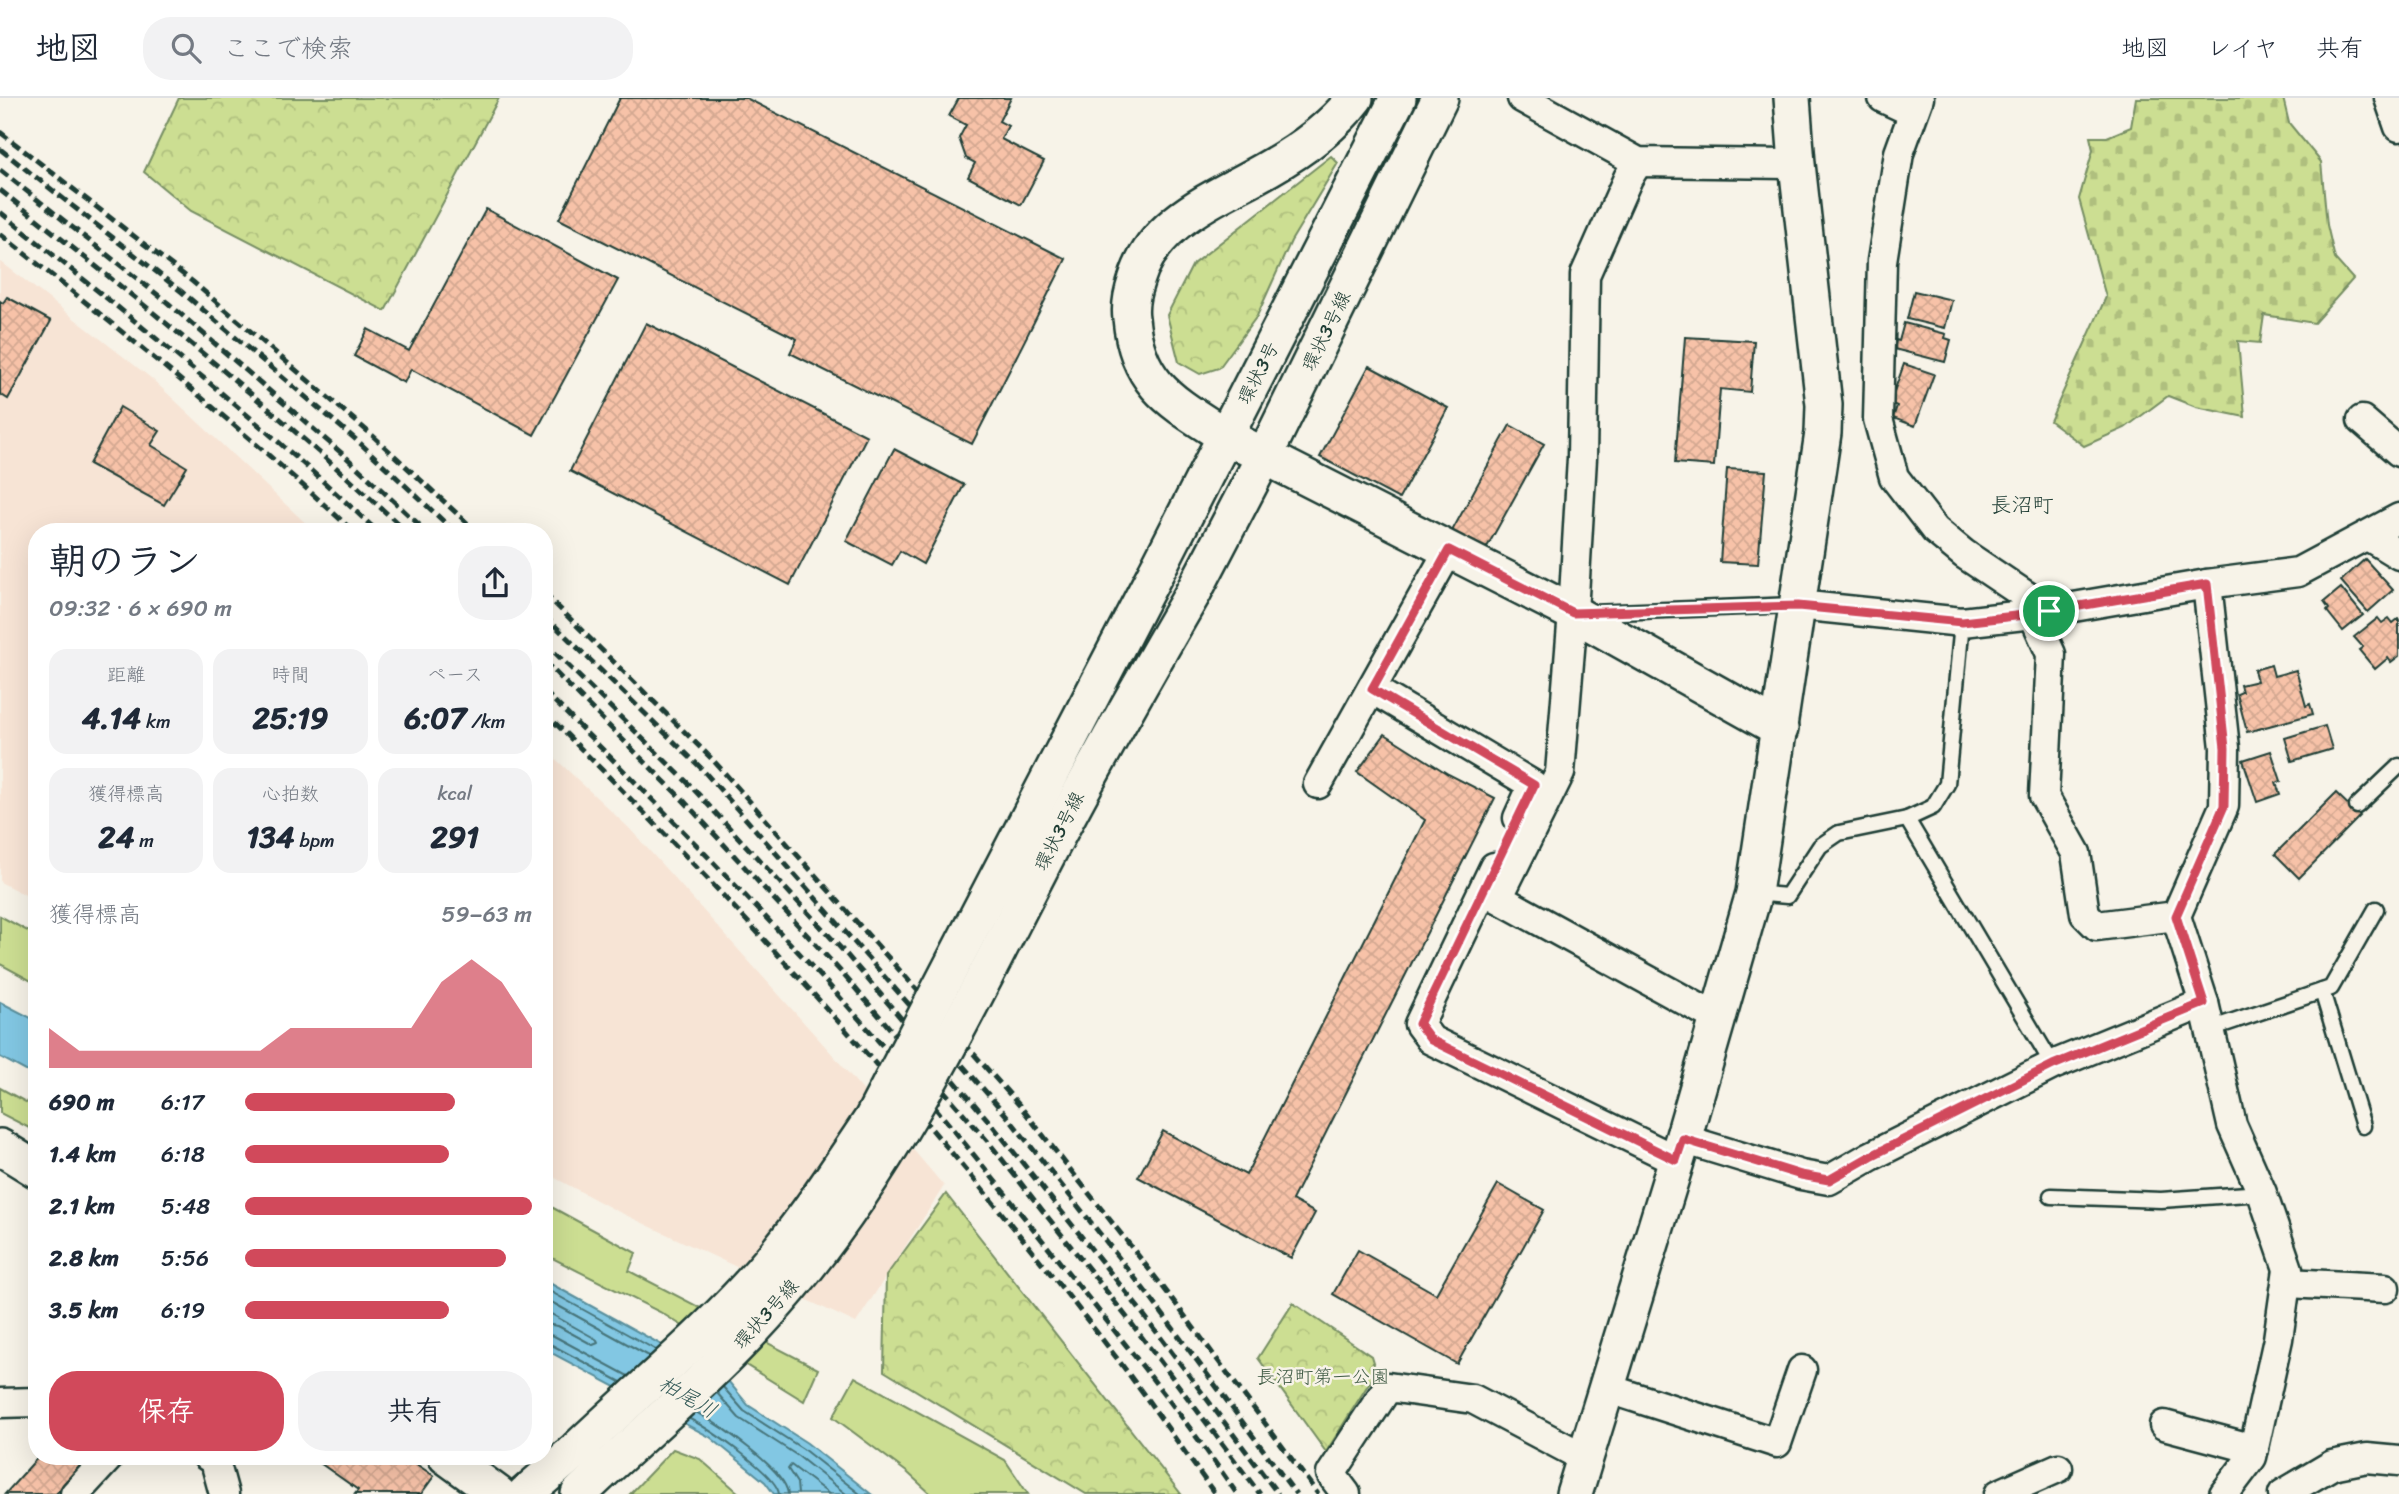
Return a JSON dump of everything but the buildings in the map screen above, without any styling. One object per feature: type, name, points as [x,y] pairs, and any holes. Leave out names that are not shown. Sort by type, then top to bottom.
[{"type":"street","points":[[1355,98],[1324,131],[1296,152],[1191,211],[1164,232],[1148,252],[1139,271],[1130,314],[1134,341],[1153,383],[1172,402],[1226,436],[1573,613],[1780,729]]},
{"type":"street","name":"環状3号","points":[[1156,572],[1398,98]]},
{"type":"street","name":"環状3号線","points":[[590,1484],[735,1350],[790,1289],[846,1214],[900,1130],[969,1007],[1094,764],[1193,593],[1265,455],[1440,98]]},
{"type":"street","points":[[1522,98],[1638,162],[1797,164]]},
{"type":"street","points":[[1574,1494],[1754,893],[1780,729],[1823,433],[1824,405],[1797,164],[1793,98]]},
{"type":"street","points":[[1883,98],[1916,105],[1899,153],[1882,261],[1878,419],[1894,477],[1935,530],[2041,613],[2051,654],[2044,796],[2076,853],[2085,914],[2098,926],[2176,916]]},
{"type":"street","points":[[2389,98],[2399,127]]},
{"type":"street","points":[[1638,162],[1628,178],[1585,275],[1582,458],[1560,773],[1498,898],[1717,1018]]},
{"type":"street","points":[[2362,420],[2399,452]]},
{"type":"street","points":[[1798,606],[1962,622],[2041,613],[2207,584],[2298,572],[2399,518]]},
{"type":"street","points":[[2368,536],[2399,555]]},
{"type":"street","points":[[1318,784],[1449,550]]},
{"type":"street","name":"環状3号線","points":[[525,1494],[577,1449],[724,1310],[775,1256],[825,1190],[872,1119],[916,1037],[1156,572]]},
{"type":"street","points":[[2207,584],[2225,748],[2224,806],[2176,916],[2207,1016],[2232,1125],[2262,1194],[2288,1269],[2278,1339],[2252,1457],[2224,1494]]},
{"type":"street","points":[[1372,689],[1534,785],[1419,1024],[1431,1040],[1679,1149],[1829,1180],[1871,1156],[2053,1065],[2207,1016]]},
{"type":"street","points":[[0,1147],[28,1164]]},
{"type":"street","points":[[2287,1283],[2385,1288]]},
{"type":"street","points":[[1606,1388],[1777,1443],[1802,1370]]},
{"type":"street","points":[[1346,1494],[1331,1474],[1388,1387],[1473,1399],[1585,1458]]},
{"type":"street","points":[[0,1404],[28,1402]]},
{"type":"street","points":[[2164,1425],[2254,1449]]},
{"type":"street","points":[[2283,1494],[2332,1465],[2367,1458],[2399,1461]]},
{"type":"street","points":[[75,1494],[102,1465]]},
{"type":"street","points":[[216,1465],[224,1494]]},
{"type":"street","points":[[458,1465],[498,1494]]},
{"type":"street","points":[[1999,1494],[2058,1468]]},
{"type":"lane","points":[[1573,613],[1798,606]]},
{"type":"lane","points":[[1754,893],[1787,896],[1820,846],[1839,833],[1907,819],[1933,807],[1947,784],[1962,622]]},
{"type":"lane","points":[[2357,806],[2399,766]]},
{"type":"lane","points":[[1907,819],[2053,1065]]},
{"type":"lane","points":[[2207,1016],[2331,988],[2376,909]]},
{"type":"lane","points":[[2322,991],[2363,1126]]},
{"type":"lane","points":[[2051,1196],[2161,1200],[2262,1194]]},
{"type":"shaded area","points":[[0,261],[151,378],[305,523],[28,523],[28,896],[0,882]]},
{"type":"shaded area","points":[[553,756],[629,828],[833,1055],[944,1186],[856,1323],[615,1210],[553,1177]]},
{"type":"green space","points":[[179,98],[499,98],[385,311],[191,211],[144,172]]},
{"type":"green space","points":[[2136,98],[2283,98],[2289,123],[2321,162],[2327,225],[2335,259],[2353,279],[2314,323],[2264,315],[2260,343],[2238,341],[2245,417],[2196,407],[2168,396],[2125,428],[2084,446],[2050,421],[2106,297],[2079,199],[2093,150],[2090,137],[2107,137],[2131,127]]},
{"type":"green space","points":[[1331,156],[1338,163],[1291,241],[1257,316],[1219,368],[1200,374],[1179,362],[1167,315],[1193,264]]},
{"type":"green space","points":[[0,916],[28,931],[28,979],[0,964]]},
{"type":"green space","points":[[0,1088],[28,1103],[28,1127],[0,1113]]},
{"type":"green space","points":[[946,1194],[1181,1494],[1086,1494],[884,1371],[886,1276]]},
{"type":"green space","points":[[553,1208],[636,1253],[629,1271],[818,1369],[804,1401],[660,1312],[553,1258]]},
{"type":"green space","name":"長沼町第一公園","points":[[1293,1303],[1371,1356],[1376,1372],[1326,1452],[1258,1358]]},
{"type":"green space","points":[[855,1377],[1005,1460],[1028,1494],[931,1494],[908,1473],[833,1417]]},
{"type":"green space","points":[[673,1449],[700,1459],[740,1494],[630,1494]]},
{"type":"water","points":[[0,1002],[28,1016],[28,1072],[0,1057]]},
{"type":"water","name":"柏尾川","points":[[553,1285],[729,1382],[748,1405],[807,1443],[871,1494],[774,1494],[765,1482],[710,1437],[553,1354]]},
{"type":"railway","points":[[0,132],[193,282],[372,435],[467,523]]},
{"type":"railway","points":[[0,149],[182,292],[361,444],[445,523]]},
{"type":"railway","points":[[0,170],[168,303],[346,457],[417,523]]},
{"type":"railway","points":[[0,190],[258,400],[397,523]]},
{"type":"railway","points":[[0,212],[240,409],[368,523]]},
{"type":"railway","points":[[0,234],[180,380],[344,523]]},
{"type":"railway","points":[[553,602],[713,760],[1020,1106],[1163,1287],[1318,1494]]},
{"type":"railway","points":[[553,624],[702,769],[1007,1116],[1149,1296],[1296,1494]]},
{"type":"railway","points":[[553,651],[688,783],[847,955],[993,1126],[1137,1306],[1278,1494]]},
{"type":"railway","points":[[553,670],[684,801],[842,973],[990,1144],[1129,1320],[1260,1494]]},
{"type":"railway","points":[[553,700],[757,908],[887,1051],[976,1157],[1129,1350],[1237,1494]]},
{"type":"railway","points":[[553,721],[766,942],[907,1101],[976,1182],[1109,1348],[1215,1494]]},
{"type":"district","name":"長沼町","points":[[2022,505]]},
{"type":"route","points":[[1449,550],[1573,613],[1798,606],[1962,622],[2049,611],[2207,584],[2225,748],[2224,806],[2176,916],[2204,1003],[2053,1065],[1871,1156],[1829,1180],[1801,1175],[1683,1139],[1676,1160],[1431,1040],[1419,1024],[1534,785],[1372,689],[1449,550]]}]
